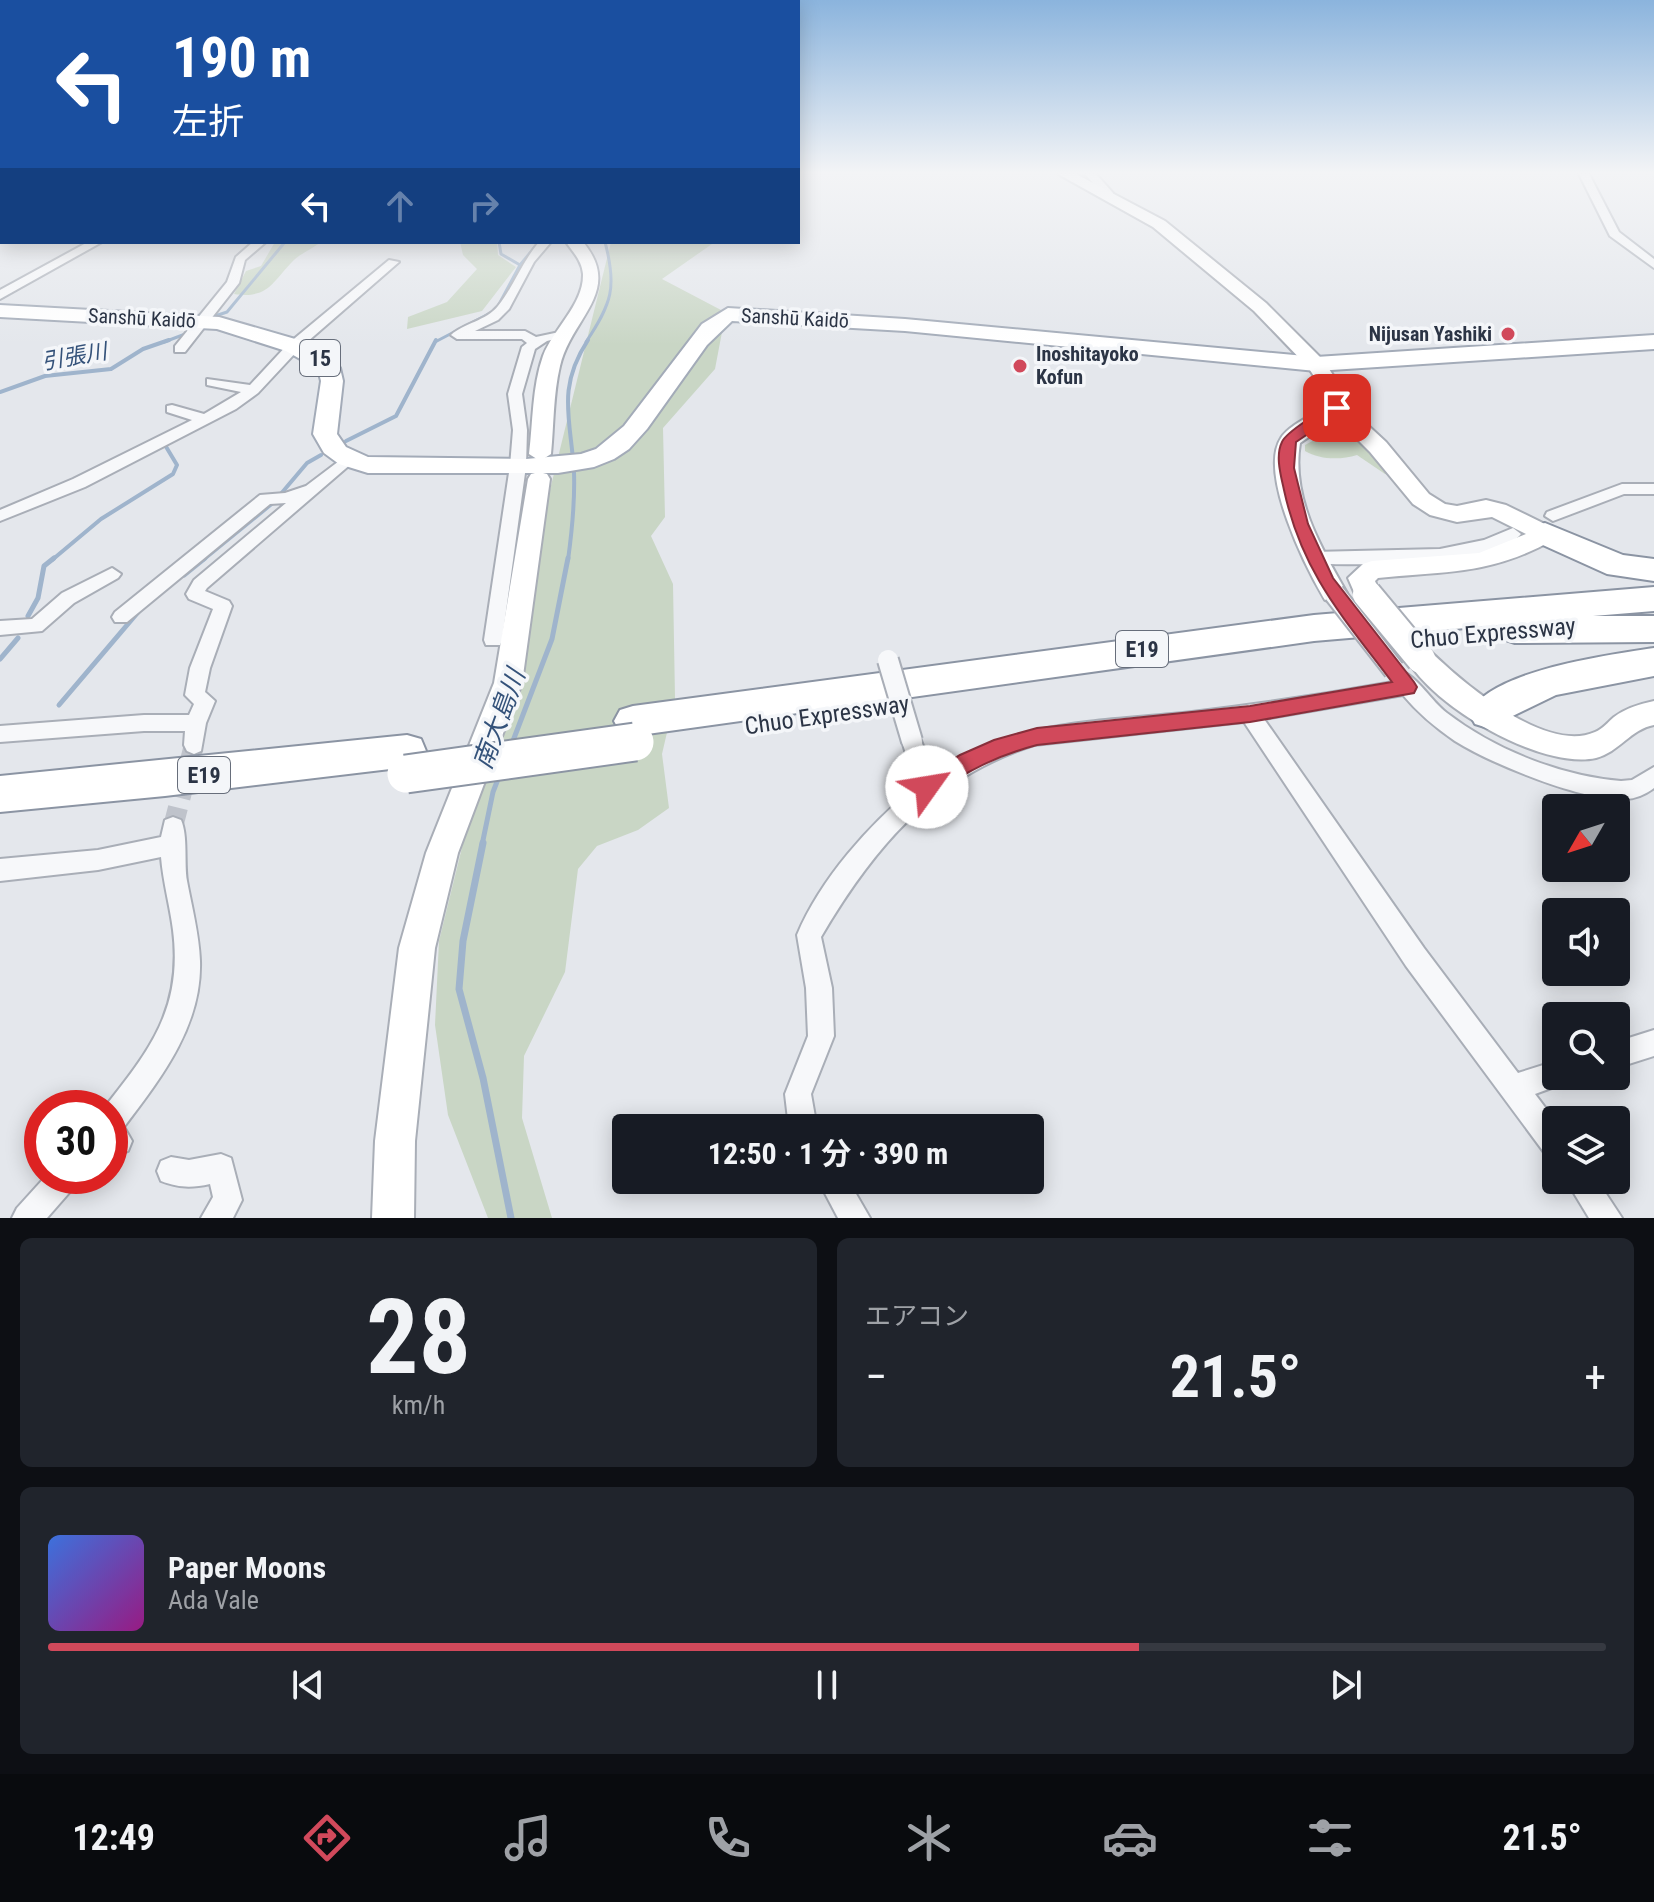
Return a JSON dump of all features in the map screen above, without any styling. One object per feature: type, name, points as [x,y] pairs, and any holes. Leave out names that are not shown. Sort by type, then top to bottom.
[{"type":"highway","points":[[1537,528],[1614,557],[1654,558]]},
{"type":"highway","points":[[1537,528],[1618,566],[1654,570]]},
{"type":"highway","points":[[1482,612],[1519,603],[1654,587]]},
{"type":"highway","name":"Chuo Expressway","points":[[0,817],[634,731],[1152,648],[1314,628],[1654,599]]},
{"type":"highway","name":"Chuo Expressway","points":[[634,731],[1515,630],[1654,622]]},
{"type":"highway","points":[[1515,630],[1654,629]]},
{"type":"highway","points":[[1488,713],[1505,700],[1541,684],[1592,671],[1651,663]]},
{"type":"highway","name":"Chuo Expressway","points":[[0,794],[406,763]]},
{"type":"main road","name":"Sanshū Kaidō","points":[[0,311],[205,321],[294,346],[321,359],[329,368],[332,381],[325,434],[334,452],[347,460],[368,465],[539,466],[584,462],[603,455],[631,434],[709,329],[728,314],[905,325],[1316,364],[1654,342]]},
{"type":"street","points":[[1166,231],[1260,307],[1316,364],[1329,384],[1337,408],[1378,447],[1414,491],[1430,505],[1457,514],[1486,508],[1498,510],[1537,528]]},
{"type":"street","points":[[1612,231],[1654,265]]},
{"type":"street","points":[[0,295],[92,244]]},
{"type":"street","points":[[180,349],[233,283],[240,259],[258,244]]},
{"type":"street","points":[[534,342],[525,335],[457,335],[494,317],[505,306],[529,261],[543,244]]},
{"type":"street","points":[[393,1218],[395,1141],[417,948],[442,853],[508,683],[539,466],[549,371],[592,280],[590,261],[576,244]]},
{"type":"street","points":[[0,516],[79,483],[205,419],[253,390],[294,346],[393,262]]},
{"type":"street","points":[[493,640],[539,466],[520,430],[515,394],[529,347],[534,342],[564,335]]},
{"type":"street","points":[[212,382],[253,390]]},
{"type":"street","points":[[1337,408],[1290,440],[1287,468],[1293,497],[1313,558],[1334,593],[1407,687],[1460,733],[1512,762],[1549,775],[1617,790],[1630,790],[1654,776]]},
{"type":"street","points":[[172,409],[205,419]]},
{"type":"street","points":[[194,745],[196,723],[205,701],[195,695],[200,668],[223,606],[195,594],[200,584],[347,460]]},
{"type":"street","points":[[121,617],[266,499],[286,498],[317,488]]},
{"type":"street","points":[[1313,558],[1455,555],[1537,528],[1622,489],[1654,489]]},
{"type":"street","points":[[254,540],[265,538],[289,524]]},
{"type":"street","points":[[1537,528],[1517,550],[1481,562],[1372,570],[1361,578],[1367,594],[1421,659],[1454,689],[1488,713],[1537,739],[1577,747],[1594,746],[1607,740],[1632,717],[1654,713]]},
{"type":"street","points":[[4,633],[36,626],[68,598],[112,574]]},
{"type":"street","points":[[888,660],[927,787]]},
{"type":"street","points":[[801,1114],[798,1094],[821,1036],[819,988],[809,935],[825,906],[876,836],[927,787],[967,761],[1037,736],[1250,714],[1407,687]]},
{"type":"street","points":[[1250,714],[1415,957],[1542,1125]]},
{"type":"street","points":[[0,734],[144,723],[196,723]]},
{"type":"street","points":[[0,870],[98,860],[172,836],[187,945],[189,980],[185,1008],[128,1107]]},
{"type":"street","points":[[1630,1051],[1654,1043]]},
{"type":"street","points":[[1515,1087],[1542,1078]]},
{"type":"street","points":[[171,1171],[189,1174],[221,1168],[228,1200],[216,1218]]},
{"type":"street","points":[[27,1218],[49,1194]]},
{"type":"street","points":[[840,1194],[855,1218]]},
{"type":"street","points":[[1590,1194],[1607,1218]]},
{"type":"green space","points":[[274,244],[318,244],[296,258],[263,291],[234,294],[246,271],[261,266]]},
{"type":"green space","points":[[460,244],[497,244],[498,255],[516,267],[482,311],[407,329],[408,317],[447,302],[477,269],[463,255]]},
{"type":"green space","points":[[611,244],[712,244],[662,279],[721,310],[722,332],[715,369],[663,428],[665,517],[651,536],[673,584],[675,698],[662,754],[669,808],[638,830],[597,846],[578,869],[565,972],[524,1056],[522,1118],[552,1218],[488,1218],[448,1115],[435,1025],[439,941]]},
{"type":"green space","points":[[1333,430],[1356,437],[1396,476],[1385,474],[1357,455],[1331,458],[1305,451],[1305,445]]},
{"type":"waterway","name":"引張川","points":[[215,316],[227,312],[283,244]]},
{"type":"waterway","points":[[499,244],[501,254],[520,265]]},
{"type":"waterway","points":[[520,265],[537,244]]},
{"type":"waterway","name":"南大島川","points":[[586,342],[602,316],[610,294],[611,271],[606,244]]},
{"type":"waterway","points":[[435,342],[496,310],[520,265]]},
{"type":"waterway","name":"引張川","points":[[164,342],[188,333]]},
{"type":"waterway","name":"引張川","points":[[0,392],[45,376],[111,369],[143,349],[169,340]]},
{"type":"waterway","points":[[346,441],[396,416],[436,340]]},
{"type":"waterway","name":"南大島川","points":[[568,560],[574,483],[569,389],[578,358],[588,340]]},
{"type":"waterway","points":[[52,560],[101,519],[173,474],[177,465],[165,445]]},
{"type":"waterway","points":[[203,560],[274,502],[307,463],[321,455]]},
{"type":"waterway","points":[[28,616],[38,598],[44,566],[54,558]]},
{"type":"waterway","points":[[184,575],[205,558]]},
{"type":"waterway","name":"南大島川","points":[[511,746],[552,639],[568,558]]},
{"type":"waterway","points":[[59,705],[139,611]]},
{"type":"waterway","points":[[0,659],[18,638]]},
{"type":"waterway","name":"南大島川","points":[[482,845],[500,774]]},
{"type":"waterway","name":"南大島川","points":[[483,843],[463,941],[459,989],[483,1078],[511,1218]]},
{"type":"tunnel","points":[[173,827],[194,745]]},
{"type":"place","name":"Nijusan Yashiki","points":[[1508,334]]},
{"type":"place","name":"Inoshitayoko Kofun","points":[[1020,366]]},
{"type":"route","points":[[927,787],[967,761],[1037,736],[1250,714],[1407,687],[1318,569],[1300,524],[1287,468],[1287,447],[1290,440],[1337,408]]}]
